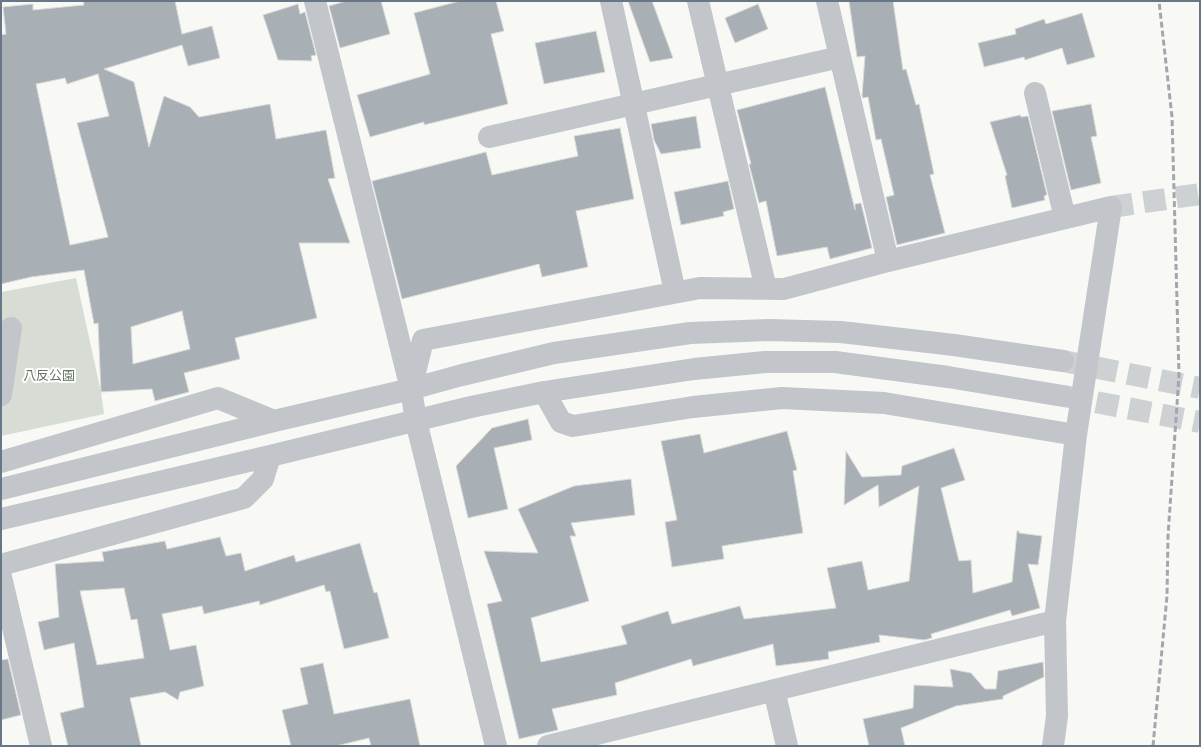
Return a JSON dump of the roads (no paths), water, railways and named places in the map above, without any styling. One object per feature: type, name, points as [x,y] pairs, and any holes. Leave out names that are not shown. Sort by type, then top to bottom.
[{"type":"street","points":[[315,1],[411,389],[416,421],[496,746]]},
{"type":"street","points":[[611,1],[675,292]]},
{"type":"street","points":[[698,1],[766,289]]},
{"type":"street","points":[[827,1],[888,261]]},
{"type":"street","points":[[489,137],[840,57]]},
{"type":"street","points":[[1035,93],[1065,218]]},
{"type":"street","points":[[411,389],[423,340],[700,288],[784,289],[888,261],[1111,207],[1076,434],[1055,621],[1057,716],[1053,746]]},
{"type":"street","points":[[1,395],[11,328]]},
{"type":"street","points":[[1,489],[554,353],[690,333],[769,330],[841,332],[954,345],[1063,361]]},
{"type":"street","points":[[1,519],[472,407],[544,392],[694,369],[765,362],[835,362],[948,376],[1063,396]]},
{"type":"street","points":[[544,392],[561,422],[573,426],[693,408],[782,398],[884,403],[1076,434]]},
{"type":"street","points":[[1,462],[218,398],[274,421]]},
{"type":"street","points":[[1,566],[244,498],[263,479],[270,456]]},
{"type":"street","points":[[1,577],[41,746]]},
{"type":"street","points":[[548,746],[1055,621]]},
{"type":"street","points":[[774,690],[787,746]]},
{"type":"tunnel","points":[[1111,207],[1200,194]]},
{"type":"tunnel","points":[[1063,361],[1200,388]]},
{"type":"tunnel","points":[[1064,396],[1200,422]]},
{"type":"railway","points":[[1153,746],[1167,596],[1168,536],[1179,375],[1172,117],[1159,1]]},
{"type":"park label","name":"八反公園","points":[[49,376]]}]
